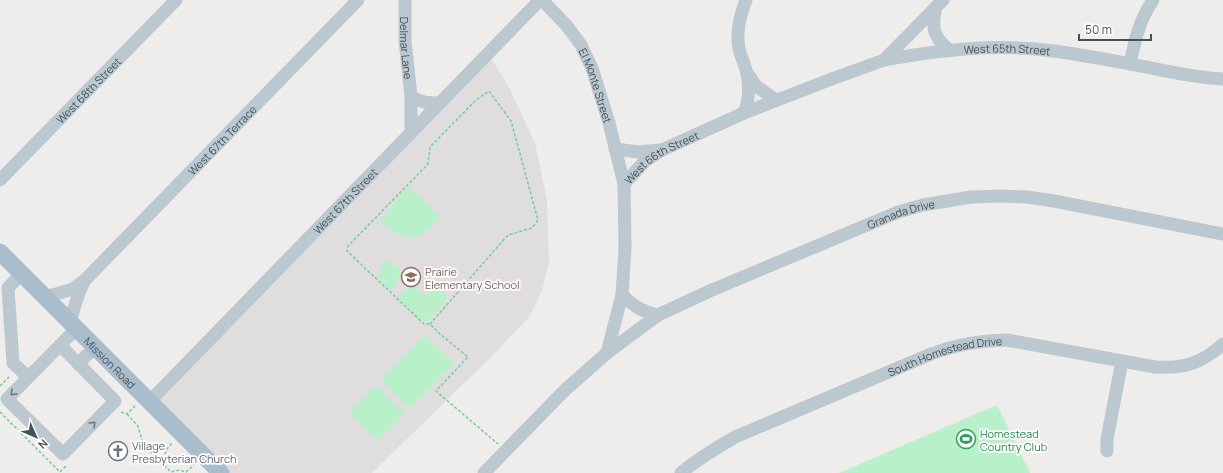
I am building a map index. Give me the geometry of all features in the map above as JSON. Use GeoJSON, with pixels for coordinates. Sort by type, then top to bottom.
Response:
{"type":"FeatureCollection","features":[{"type":"Feature","properties":{"kind":"main road","name":"Mission Road"},"geometry":{"type":"LineString","coordinates":[[0,252],[220,473]]}},
{"type":"Feature","properties":{"kind":"street","name":"West 68th Street"},"geometry":{"type":"LineString","coordinates":[[0,180],[176,0]]}},
{"type":"Feature","properties":{"kind":"street","name":"West 67th Terrace"},"geometry":{"type":"LineString","coordinates":[[45,297],[73,289],[85,280],[358,0]]}},
{"type":"Feature","properties":{"kind":"street","name":"Delmar Lane"},"geometry":{"type":"LineString","coordinates":[[405,0],[405,41],[411,96],[411,132]]}},
{"type":"Feature","properties":{"kind":"street","name":"West 67th Street"},"geometry":{"type":"LineString","coordinates":[[149,402],[541,0]]}},
{"type":"Feature","properties":{"kind":"street","name":"El Monte Street"},"geometry":{"type":"LineString","coordinates":[[541,0],[567,26],[581,45],[592,68],[609,123],[624,184]]}},
{"type":"Feature","properties":{"kind":"street"},"geometry":{"type":"LineString","coordinates":[[744,113],[747,104],[748,87],[746,70],[739,48],[738,31],[740,16],[746,0]]}},
{"type":"Feature","properties":{"kind":"street"},"geometry":{"type":"LineString","coordinates":[[1130,64],[1140,21],[1152,0]]}},
{"type":"Feature","properties":{"kind":"street","name":"West 66th Street"},"geometry":{"type":"LineString","coordinates":[[940,4],[933,19],[934,33],[940,42],[949,50]]}},
{"type":"Feature","properties":{"kind":"street","name":"West 66th Street"},"geometry":{"type":"LineString","coordinates":[[606,353],[622,295],[625,254],[624,184],[645,161],[662,150],[744,113],[884,60],[940,4]]}},
{"type":"Feature","properties":{"kind":"street","name":"West 65th Street"},"geometry":{"type":"LineString","coordinates":[[884,60],[949,50],[1005,47],[1036,49],[1085,56],[1198,77],[1223,79]]}},
{"type":"Feature","properties":{"kind":"street"},"geometry":{"type":"LineString","coordinates":[[746,70],[756,86],[776,100]]}},
{"type":"Feature","properties":{"kind":"street"},"geometry":{"type":"LineString","coordinates":[[411,96],[419,101],[427,103],[440,103]]}},
{"type":"Feature","properties":{"kind":"street"},"geometry":{"type":"LineString","coordinates":[[615,149],[638,152],[662,150]]}},
{"type":"Feature","properties":{"kind":"street","name":"Granada Drive"},"geometry":{"type":"LineString","coordinates":[[606,353],[658,316],[712,290],[898,212],[936,202],[971,197],[1001,196],[1047,200],[1223,234]]}},
{"type":"Feature","properties":{"kind":"street"},"geometry":{"type":"LineString","coordinates":[[22,273],[8,288],[13,363],[28,377]]}},
{"type":"Feature","properties":{"kind":"street","name":"West 67th Terrace"},"geometry":{"type":"LineString","coordinates":[[73,326],[73,309],[85,280]]}},
{"type":"Feature","properties":{"kind":"street"},"geometry":{"type":"LineString","coordinates":[[622,295],[636,308],[658,316]]}},
{"type":"Feature","properties":{"kind":"street"},"geometry":{"type":"LineString","coordinates":[[60,345],[116,401],[63,454],[7,399],[60,345],[73,326]]}},
{"type":"Feature","properties":{"kind":"street","name":"South Homestead Drive"},"geometry":{"type":"LineString","coordinates":[[681,473],[713,450],[735,437],[931,354],[955,346],[984,341],[1007,340],[1155,367],[1171,368],[1181,367],[1203,359],[1212,354],[1223,344]]}},
{"type":"Feature","properties":{"kind":"street"},"geometry":{"type":"LineString","coordinates":[[78,364],[95,347]]}},
{"type":"Feature","properties":{"kind":"street"},"geometry":{"type":"LineString","coordinates":[[484,473],[565,390],[606,353]]}},
{"type":"Feature","properties":{"kind":"street"},"geometry":{"type":"LineString","coordinates":[[1107,451],[1107,439],[1122,361]]}},
{"type":"Feature","properties":{"kind":"path"},"geometry":{"type":"LineString","coordinates":[[430,324],[508,235],[532,228],[538,220],[511,121],[489,91],[475,101],[430,147],[428,164],[348,246],[348,251],[424,324],[430,324],[468,357],[436,391],[501,446]]}},
{"type":"Feature","properties":{"kind":"path"},"geometry":{"type":"LineString","coordinates":[[0,386],[18,368]]}},
{"type":"Feature","properties":{"kind":"path"},"geometry":{"type":"LineString","coordinates":[[127,414],[138,426],[143,444],[171,472],[179,470],[186,472],[194,465]]}},
{"type":"Feature","properties":{"kind":"path"},"geometry":{"type":"LineString","coordinates":[[163,464],[166,450],[172,443]]}},
{"type":"Feature","properties":{"kind":"shaded area","name":"Prairie Elementary School"},"geometry":{"type":"Polygon","coordinates":[[[490,57],[508,85],[535,143],[547,200],[549,262],[542,291],[530,316],[490,358],[372,473],[227,473],[156,401],[490,57]]]}},
{"type":"Feature","properties":{"kind":"green space"},"geometry":{"type":"Polygon","coordinates":[[[411,188],[440,217],[433,226],[425,232],[418,236],[411,237],[396,233],[380,220],[406,189],[411,188]]]}},
{"type":"Feature","properties":{"kind":"green space"},"geometry":{"type":"Polygon","coordinates":[[[390,261],[395,267],[400,268],[401,276],[395,282],[396,286],[391,291],[377,276],[384,262],[390,261]]]}},
{"type":"Feature","properties":{"kind":"green space"},"geometry":{"type":"Polygon","coordinates":[[[415,286],[424,295],[427,295],[434,288],[440,288],[446,294],[447,299],[427,321],[422,320],[398,297],[407,288],[415,286]]]}},
{"type":"Feature","properties":{"kind":"green space"},"geometry":{"type":"Polygon","coordinates":[[[425,335],[454,363],[410,408],[381,380],[425,335]]]}},
{"type":"Feature","properties":{"kind":"green space"},"geometry":{"type":"Polygon","coordinates":[[[376,385],[405,413],[378,441],[349,413],[376,385]]]}},
{"type":"Feature","properties":{"kind":"green space","name":"Homestead Country Club"},"geometry":{"type":"Polygon","coordinates":[[[997,405],[1030,473],[839,473],[997,405]]]}},
{"type":"Feature","properties":{"kind":"place","name":"Prairie Elementary School"},"geometry":{"type":"Point","coordinates":[411,277]}},
{"type":"Feature","properties":{"kind":"place","name":"Homestead Country Club"},"geometry":{"type":"Point","coordinates":[966,439]}},
{"type":"Feature","properties":{"kind":"place","name":"Village Presbyterian Church"},"geometry":{"type":"Point","coordinates":[118,451]}}]}
